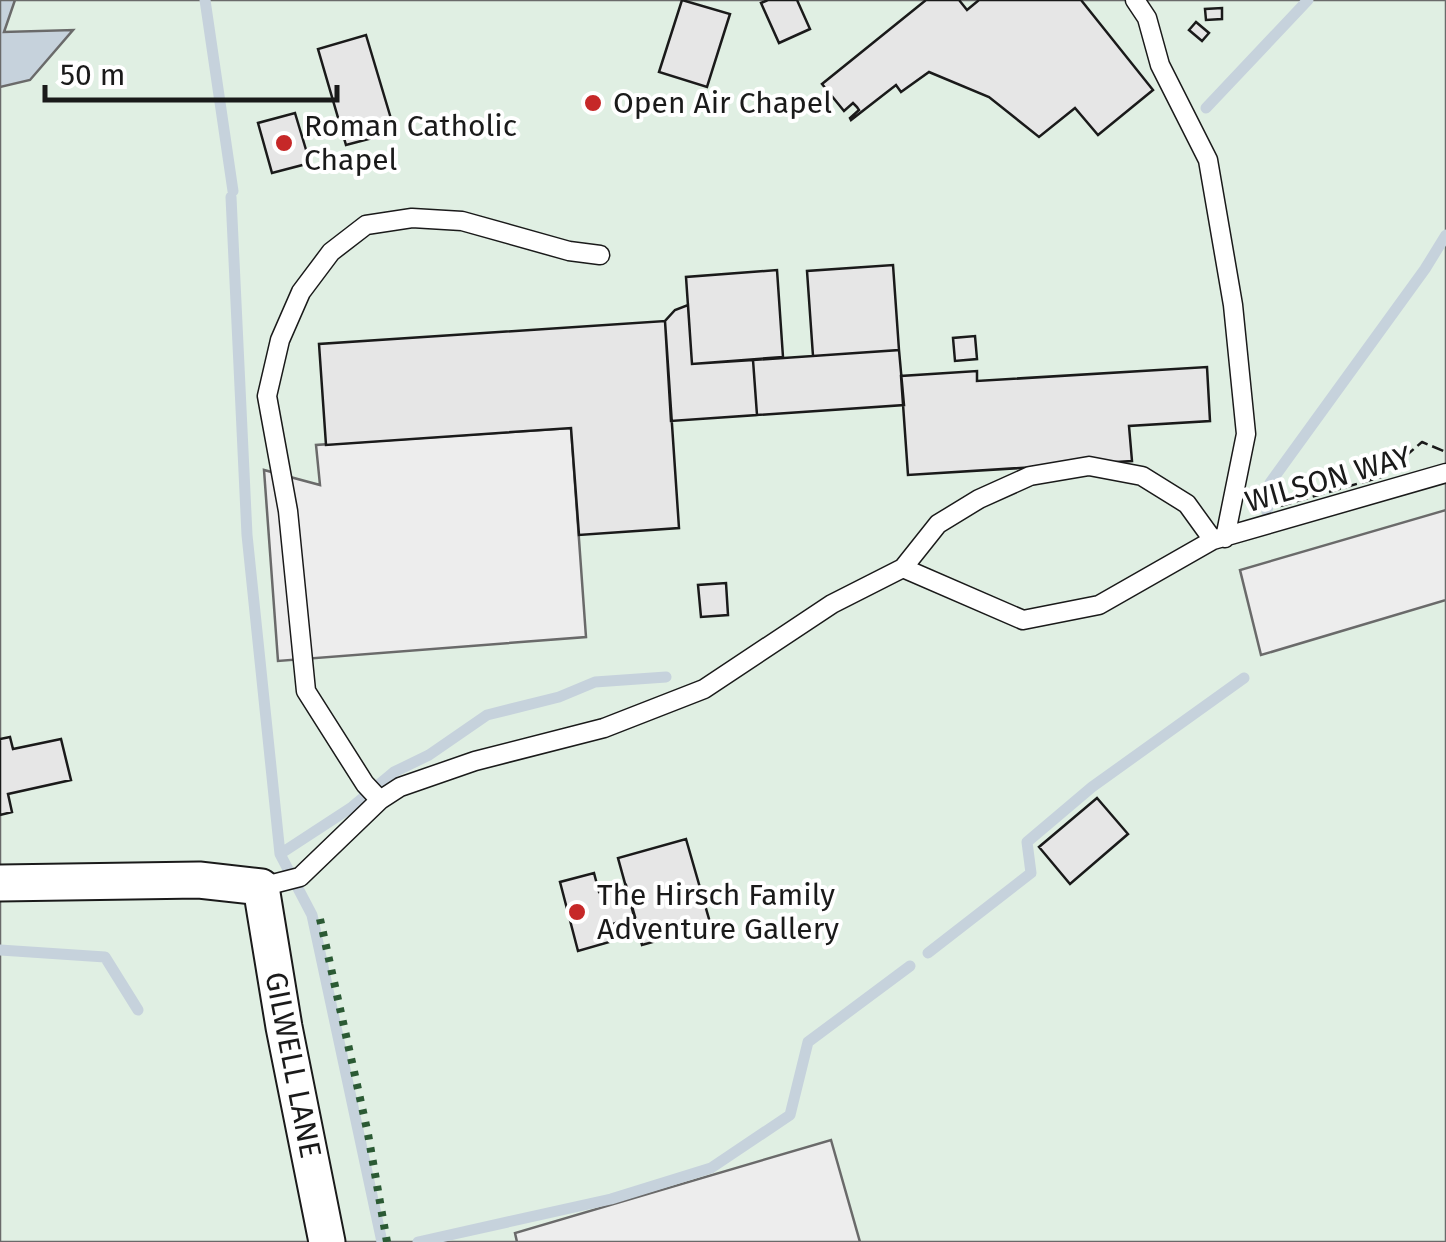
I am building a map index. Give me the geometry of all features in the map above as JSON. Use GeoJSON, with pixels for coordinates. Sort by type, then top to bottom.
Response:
{"type":"FeatureCollection","features":[{"type":"Feature","properties":{"kind":"street"},"geometry":{"type":"LineString","coordinates":[[0,883],[199,880],[261,887]]}},
{"type":"Feature","properties":{"kind":"street","name":"GILWELL LANE"},"geometry":{"type":"LineString","coordinates":[[261,887],[327,1242]]}},
{"type":"Feature","properties":{"kind":"lane"},"geometry":{"type":"LineString","coordinates":[[1135,0],[1147,18],[1160,65],[1208,160],[1224,250],[1246,434],[1219,539]]}},
{"type":"Feature","properties":{"kind":"lane"},"geometry":{"type":"LineString","coordinates":[[380,800],[365,784],[306,690],[288,510],[267,396],[280,340],[301,292],[331,252],[366,225],[412,218],[462,222],[568,251],[600,255]]}},
{"type":"Feature","properties":{"kind":"lane"},"geometry":{"type":"LineString","coordinates":[[261,887],[300,877],[380,800],[400,786],[475,760],[604,728],[704,688],[832,604],[903,568],[938,524],[1030,476],[1088,466],[1142,476],[1187,504],[1219,539]]}},
{"type":"Feature","properties":{"kind":"lane","name":"WILSON WAY"},"geometry":{"type":"LineString","coordinates":[[903,568],[1023,620],[1098,605],[1219,539],[1446,473]]}},
{"type":"Feature","properties":{"kind":"green space"},"geometry":{"type":"Polygon","coordinates":[[[0,0],[1446,0],[1446,1242],[0,1242],[0,0]]]}},
{"type":"Feature","properties":{"kind":"shaded area"},"geometry":{"type":"Polygon","coordinates":[[[0,0],[15,0],[4,32],[73,30],[30,80],[0,87],[0,0]]]}},
{"type":"Feature","properties":{"kind":"shaded area"},"geometry":{"type":"Polygon","coordinates":[[[571,428],[586,637],[278,661],[264,470],[320,485],[316,445],[571,428]]]}},
{"type":"Feature","properties":{"kind":"shaded area"},"geometry":{"type":"Polygon","coordinates":[[[1446,510],[1446,600],[1261,655],[1240,570],[1446,510]]]}},
{"type":"Feature","properties":{"kind":"shaded area"},"geometry":{"type":"Polygon","coordinates":[[[831,1140],[860,1242],[517,1242],[515,1233],[831,1140]]]}},
{"type":"Feature","properties":{"kind":"building"},"geometry":{"type":"Polygon","coordinates":[[[682,0],[730,14],[707,87],[659,72],[682,0]]]}},
{"type":"Feature","properties":{"kind":"building"},"geometry":{"type":"Polygon","coordinates":[[[797,0],[810,29],[779,43],[761,3],[797,0]]]}},
{"type":"Feature","properties":{"kind":"building"},"geometry":{"type":"Polygon","coordinates":[[[926,0],[959,0],[967,10],[979,0],[1081,0],[1153,90],[1098,135],[1075,108],[1039,137],[989,97],[929,72],[901,92],[896,85],[851,120],[859,110],[857,107],[853,103],[844,111],[822,84],[926,0]]]}},
{"type":"Feature","properties":{"kind":"building"},"geometry":{"type":"Polygon","coordinates":[[[1222,8],[1222,19],[1206,20],[1205,9],[1222,8]]]}},
{"type":"Feature","properties":{"kind":"building"},"geometry":{"type":"Polygon","coordinates":[[[1196,22],[1209,33],[1202,41],[1189,30],[1196,22]]]}},
{"type":"Feature","properties":{"kind":"building"},"geometry":{"type":"Polygon","coordinates":[[[366,35],[395,132],[346,145],[318,49],[366,35]]]}},
{"type":"Feature","properties":{"kind":"building","name":"Roman Catholic Chapel"},"geometry":{"type":"Polygon","coordinates":[[[295,113],[310,163],[272,173],[258,123],[295,113]]]}},
{"type":"Feature","properties":{"kind":"building"},"geometry":{"type":"Polygon","coordinates":[[[893,265],[899,350],[813,356],[807,271],[893,265]]]}},
{"type":"Feature","properties":{"kind":"building"},"geometry":{"type":"Polygon","coordinates":[[[777,270],[783,357],[692,364],[686,277],[777,270]]]}},
{"type":"Feature","properties":{"kind":"building"},"geometry":{"type":"Polygon","coordinates":[[[688,305],[692,364],[753,360],[757,415],[671,421],[665,321],[675,310],[688,305]]]}},
{"type":"Feature","properties":{"kind":"building"},"geometry":{"type":"Polygon","coordinates":[[[665,321],[679,528],[579,535],[571,428],[326,445],[319,344],[665,321]]]}},
{"type":"Feature","properties":{"kind":"building"},"geometry":{"type":"Polygon","coordinates":[[[975,336],[977,359],[955,361],[953,338],[975,336]]]}},
{"type":"Feature","properties":{"kind":"building"},"geometry":{"type":"Polygon","coordinates":[[[899,350],[904,405],[757,415],[753,360],[899,350]]]}},
{"type":"Feature","properties":{"kind":"building"},"geometry":{"type":"Polygon","coordinates":[[[1207,367],[1210,421],[1129,426],[1132,461],[908,475],[901,376],[977,371],[977,381],[1207,367]]]}},
{"type":"Feature","properties":{"kind":"building"},"geometry":{"type":"Polygon","coordinates":[[[726,583],[728,615],[701,617],[698,585],[726,583]]]}},
{"type":"Feature","properties":{"kind":"building"},"geometry":{"type":"Polygon","coordinates":[[[10,737],[13,749],[61,739],[71,780],[8,794],[12,812],[0,815],[0,739],[10,737]]]}},
{"type":"Feature","properties":{"kind":"building"},"geometry":{"type":"Polygon","coordinates":[[[1097,798],[1128,834],[1070,884],[1039,847],[1097,798]]]}},
{"type":"Feature","properties":{"kind":"building"},"geometry":{"type":"Polygon","coordinates":[[[686,839],[711,926],[642,945],[618,858],[686,839]]]}},
{"type":"Feature","properties":{"kind":"building"},"geometry":{"type":"Polygon","coordinates":[[[594,873],[599,892],[626,885],[635,917],[609,925],[613,941],[578,951],[560,882],[594,873]]]}},
{"type":"Feature","properties":{"kind":"waterway"},"geometry":{"type":"LineString","coordinates":[[205,0],[233,191]]}},
{"type":"Feature","properties":{"kind":"waterway"},"geometry":{"type":"LineString","coordinates":[[1206,108],[1308,0]]}},
{"type":"Feature","properties":{"kind":"waterway"},"geometry":{"type":"LineString","coordinates":[[231,197],[247,535],[280,854],[312,915],[382,1242]]}},
{"type":"Feature","properties":{"kind":"waterway"},"geometry":{"type":"LineString","coordinates":[[1267,513],[1270,483],[1446,235]]}},
{"type":"Feature","properties":{"kind":"waterway"},"geometry":{"type":"LineString","coordinates":[[280,854],[352,807],[394,772],[429,755],[487,715],[559,697],[595,682],[666,677]]}},
{"type":"Feature","properties":{"kind":"waterway"},"geometry":{"type":"LineString","coordinates":[[928,953],[1031,873],[1027,842],[1092,787],[1244,678]]}},
{"type":"Feature","properties":{"kind":"waterway"},"geometry":{"type":"LineString","coordinates":[[0,950],[105,957],[138,1010]]}},
{"type":"Feature","properties":{"kind":"waterway"},"geometry":{"type":"LineString","coordinates":[[418,1242],[611,1199],[711,1168],[790,1115],[808,1042],[910,966]]}},
{"type":"Feature","properties":{"kind":"hedge"},"geometry":{"type":"LineString","coordinates":[[320,919],[368,1134],[387,1242]]}},
{"type":"Feature","properties":{"kind":"fence"},"geometry":{"type":"LineString","coordinates":[[1280,506],[1381,477],[1422,442],[1446,452]]}},
{"type":"Feature","properties":{"kind":"place","name":"Open Air Chapel"},"geometry":{"type":"Point","coordinates":[593,103]}},
{"type":"Feature","properties":{"kind":"place","name":"Roman Catholic Chapel"},"geometry":{"type":"Point","coordinates":[284,143]}},
{"type":"Feature","properties":{"kind":"place","name":"The Hirsch Family Adventure Gallery"},"geometry":{"type":"Point","coordinates":[577,912]}}]}
